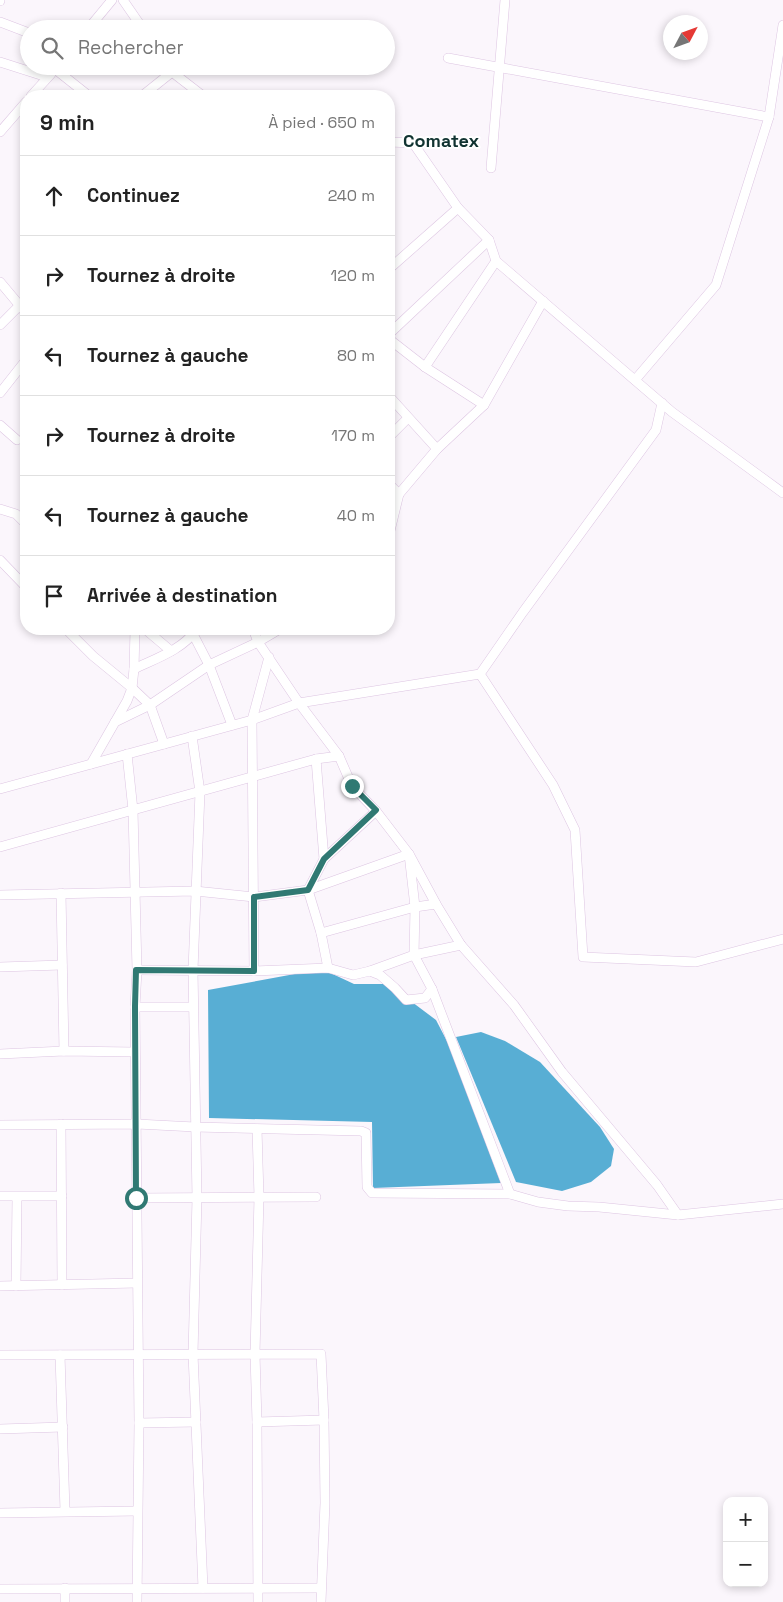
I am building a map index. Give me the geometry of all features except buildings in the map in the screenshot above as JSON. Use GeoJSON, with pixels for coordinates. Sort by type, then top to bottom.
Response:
{"type":"FeatureCollection","features":[{"type":"Feature","properties":{"kind":"street"},"geometry":{"type":"LineString","coordinates":[[95,20],[112,0]]}},
{"type":"Feature","properties":{"kind":"street"},"geometry":{"type":"LineString","coordinates":[[123,0],[137,20]]}},
{"type":"Feature","properties":{"kind":"street"},"geometry":{"type":"LineString","coordinates":[[491,168],[504,0]]}},
{"type":"Feature","properties":{"kind":"street"},"geometry":{"type":"LineString","coordinates":[[0,22],[20,30]]}},
{"type":"Feature","properties":{"kind":"street"},"geometry":{"type":"LineString","coordinates":[[635,380],[716,285],[769,117],[783,25]]}},
{"type":"Feature","properties":{"kind":"street"},"geometry":{"type":"LineString","coordinates":[[448,58],[769,117]]}},
{"type":"Feature","properties":{"kind":"street"},"geometry":{"type":"LineString","coordinates":[[0,62],[20,68]]}},
{"type":"Feature","properties":{"kind":"street"},"geometry":{"type":"LineString","coordinates":[[36,90],[47,77],[41,75]]}},
{"type":"Feature","properties":{"kind":"street"},"geometry":{"type":"LineString","coordinates":[[64,75],[82,90]]}},
{"type":"Feature","properties":{"kind":"street"},"geometry":{"type":"LineString","coordinates":[[148,90],[164,75]]}},
{"type":"Feature","properties":{"kind":"street"},"geometry":{"type":"LineString","coordinates":[[177,75],[196,90]]}},
{"type":"Feature","properties":{"kind":"street"},"geometry":{"type":"LineString","coordinates":[[0,132],[20,109]]}},
{"type":"Feature","properties":{"kind":"street"},"geometry":{"type":"LineString","coordinates":[[395,142],[414,143],[458,208],[489,240],[496,261],[662,403],[783,493]]}},
{"type":"Feature","properties":{"kind":"street"},"geometry":{"type":"LineString","coordinates":[[395,264],[458,208]]}},
{"type":"Feature","properties":{"kind":"street"},"geometry":{"type":"LineString","coordinates":[[395,328],[489,240]]}},
{"type":"Feature","properties":{"kind":"street"},"geometry":{"type":"LineString","coordinates":[[425,367],[496,261]]}},
{"type":"Feature","properties":{"kind":"street"},"geometry":{"type":"LineString","coordinates":[[0,282],[20,305],[0,325]]}},
{"type":"Feature","properties":{"kind":"street"},"geometry":{"type":"LineString","coordinates":[[395,510],[399,494],[437,449],[484,405],[543,300]]}},
{"type":"Feature","properties":{"kind":"street"},"geometry":{"type":"LineString","coordinates":[[395,344],[425,367],[484,405]]}},
{"type":"Feature","properties":{"kind":"street"},"geometry":{"type":"LineString","coordinates":[[0,393],[20,368]]}},
{"type":"Feature","properties":{"kind":"street"},"geometry":{"type":"LineString","coordinates":[[395,403],[437,449]]}},
{"type":"Feature","properties":{"kind":"street"},"geometry":{"type":"LineString","coordinates":[[0,789],[252,720],[299,703],[480,674],[528,604],[656,430],[662,403]]}},
{"type":"Feature","properties":{"kind":"street"},"geometry":{"type":"LineString","coordinates":[[395,431],[408,418]]}},
{"type":"Feature","properties":{"kind":"street"},"geometry":{"type":"LineString","coordinates":[[0,425],[17,440]]}},
{"type":"Feature","properties":{"kind":"street"},"geometry":{"type":"LineString","coordinates":[[395,490],[399,494]]}},
{"type":"Feature","properties":{"kind":"street"},"geometry":{"type":"LineString","coordinates":[[0,509],[16,514],[20,518]]}},
{"type":"Feature","properties":{"kind":"street"},"geometry":{"type":"LineString","coordinates":[[0,560],[20,581]]}},
{"type":"Feature","properties":{"kind":"street"},"geometry":{"type":"LineString","coordinates":[[72,635],[93,656],[150,705],[164,744]]}},
{"type":"Feature","properties":{"kind":"street"},"geometry":{"type":"LineString","coordinates":[[91,764],[116,722],[132,688],[136,635]]}},
{"type":"Feature","properties":{"kind":"street"},"geometry":{"type":"LineString","coordinates":[[152,635],[171,651]]}},
{"type":"Feature","properties":{"kind":"street"},"geometry":{"type":"LineString","coordinates":[[134,668],[171,651],[188,640],[192,635]]}},
{"type":"Feature","properties":{"kind":"street"},"geometry":{"type":"LineString","coordinates":[[197,635],[232,725]]}},
{"type":"Feature","properties":{"kind":"street"},"geometry":{"type":"LineString","coordinates":[[255,635],[258,642],[299,703],[339,756],[352,786],[376,810],[409,854],[461,945],[514,1005],[562,1072],[657,1186],[678,1215]]}},
{"type":"Feature","properties":{"kind":"street"},"geometry":{"type":"LineString","coordinates":[[116,722],[150,705],[208,665],[270,635]]}},
{"type":"Feature","properties":{"kind":"street"},"geometry":{"type":"LineString","coordinates":[[254,971],[252,720],[269,657]]}},
{"type":"Feature","properties":{"kind":"street"},"geometry":{"type":"LineString","coordinates":[[480,674],[553,785],[575,830],[584,957],[696,962],[783,939]]}},
{"type":"Feature","properties":{"kind":"street"},"geometry":{"type":"LineString","coordinates":[[192,736],[200,792],[193,970],[197,1198],[193,1354],[202,1588]]}},
{"type":"Feature","properties":{"kind":"street"},"geometry":{"type":"LineString","coordinates":[[127,754],[133,810],[136,970],[135,1052],[139,1423],[137,1602]]}},
{"type":"Feature","properties":{"kind":"street"},"geometry":{"type":"LineString","coordinates":[[0,847],[316,758],[339,756]]}},
{"type":"Feature","properties":{"kind":"street"},"geometry":{"type":"LineString","coordinates":[[316,758],[324,859]]}},
{"type":"Feature","properties":{"kind":"street"},"geometry":{"type":"LineString","coordinates":[[328,968],[321,933],[308,890],[324,859],[376,810]]}},
{"type":"Feature","properties":{"kind":"street"},"geometry":{"type":"LineString","coordinates":[[0,895],[61,892],[195,891],[254,897],[308,890],[409,854]]}},
{"type":"Feature","properties":{"kind":"street"},"geometry":{"type":"LineString","coordinates":[[409,854],[415,907],[414,955],[432,989],[510,1194]]}},
{"type":"Feature","properties":{"kind":"street"},"geometry":{"type":"LineString","coordinates":[[61,892],[64,1051]]}},
{"type":"Feature","properties":{"kind":"street"},"geometry":{"type":"LineString","coordinates":[[321,933],[415,907],[436,904]]}},
{"type":"Feature","properties":{"kind":"street"},"geometry":{"type":"LineString","coordinates":[[136,970],[254,971],[328,968],[353,975],[414,955],[461,945]]}},
{"type":"Feature","properties":{"kind":"street"},"geometry":{"type":"LineString","coordinates":[[0,968],[62,965]]}},
{"type":"Feature","properties":{"kind":"street"},"geometry":{"type":"LineString","coordinates":[[370,971],[380,975],[406,1000],[425,998],[432,989]]}},
{"type":"Feature","properties":{"kind":"street"},"geometry":{"type":"LineString","coordinates":[[135,1006],[193,1007]]}},
{"type":"Feature","properties":{"kind":"street"},"geometry":{"type":"LineString","coordinates":[[0,1054],[64,1051],[135,1052]]}},
{"type":"Feature","properties":{"kind":"street"},"geometry":{"type":"LineString","coordinates":[[61,1124],[62,1284]]}},
{"type":"Feature","properties":{"kind":"street"},"geometry":{"type":"LineString","coordinates":[[0,1125],[136,1124],[257,1129],[361,1130],[366,1133],[367,1188],[372,1193],[510,1194],[538,1202],[568,1206],[599,1207],[678,1215],[783,1204]]}},
{"type":"Feature","properties":{"kind":"street"},"geometry":{"type":"LineString","coordinates":[[257,1129],[259,1197],[255,1354],[258,1422],[258,1602]]}},
{"type":"Feature","properties":{"kind":"street"},"geometry":{"type":"LineString","coordinates":[[0,1196],[62,1196]]}},
{"type":"Feature","properties":{"kind":"street"},"geometry":{"type":"LineString","coordinates":[[16,1286],[17,1197]]}},
{"type":"Feature","properties":{"kind":"street"},"geometry":{"type":"LineString","coordinates":[[136,1198],[316,1197]]}},
{"type":"Feature","properties":{"kind":"street"},"geometry":{"type":"LineString","coordinates":[[0,1286],[137,1284]]}},
{"type":"Feature","properties":{"kind":"street"},"geometry":{"type":"LineString","coordinates":[[0,1355],[321,1354],[325,1503],[321,1602]]}},
{"type":"Feature","properties":{"kind":"street"},"geometry":{"type":"LineString","coordinates":[[60,1355],[65,1511]]}},
{"type":"Feature","properties":{"kind":"street"},"geometry":{"type":"LineString","coordinates":[[258,1422],[324,1420]]}},
{"type":"Feature","properties":{"kind":"street"},"geometry":{"type":"LineString","coordinates":[[139,1423],[196,1422]]}},
{"type":"Feature","properties":{"kind":"street"},"geometry":{"type":"LineString","coordinates":[[0,1430],[63,1428]]}},
{"type":"Feature","properties":{"kind":"street"},"geometry":{"type":"LineString","coordinates":[[0,1513],[137,1511]]}},
{"type":"Feature","properties":{"kind":"street"},"geometry":{"type":"LineString","coordinates":[[64,1588],[65,1602]]}},
{"type":"Feature","properties":{"kind":"street"},"geometry":{"type":"LineString","coordinates":[[0,1589],[321,1588]]}},
{"type":"Feature","properties":{"kind":"water"},"geometry":{"type":"Polygon","coordinates":[[[322,969],[354,984],[388,984],[436,1020],[449,1045],[501,1183],[373,1188],[372,1122],[209,1118],[208,990],[322,969]]]}},
{"type":"Feature","properties":{"kind":"water"},"geometry":{"type":"Polygon","coordinates":[[[481,1032],[505,1041],[540,1062],[600,1127],[614,1149],[611,1166],[591,1182],[562,1191],[516,1182],[456,1037],[481,1032]]]}},
{"type":"Feature","properties":{"kind":"district","name":"Comatex"},"geometry":{"type":"Point","coordinates":[441,140]}},
{"type":"Feature","properties":{"kind":"route"},"geometry":{"type":"LineString","coordinates":[[136,1198],[136,970],[254,971],[254,897],[308,890],[324,859],[376,810],[352,786]]}}]}
